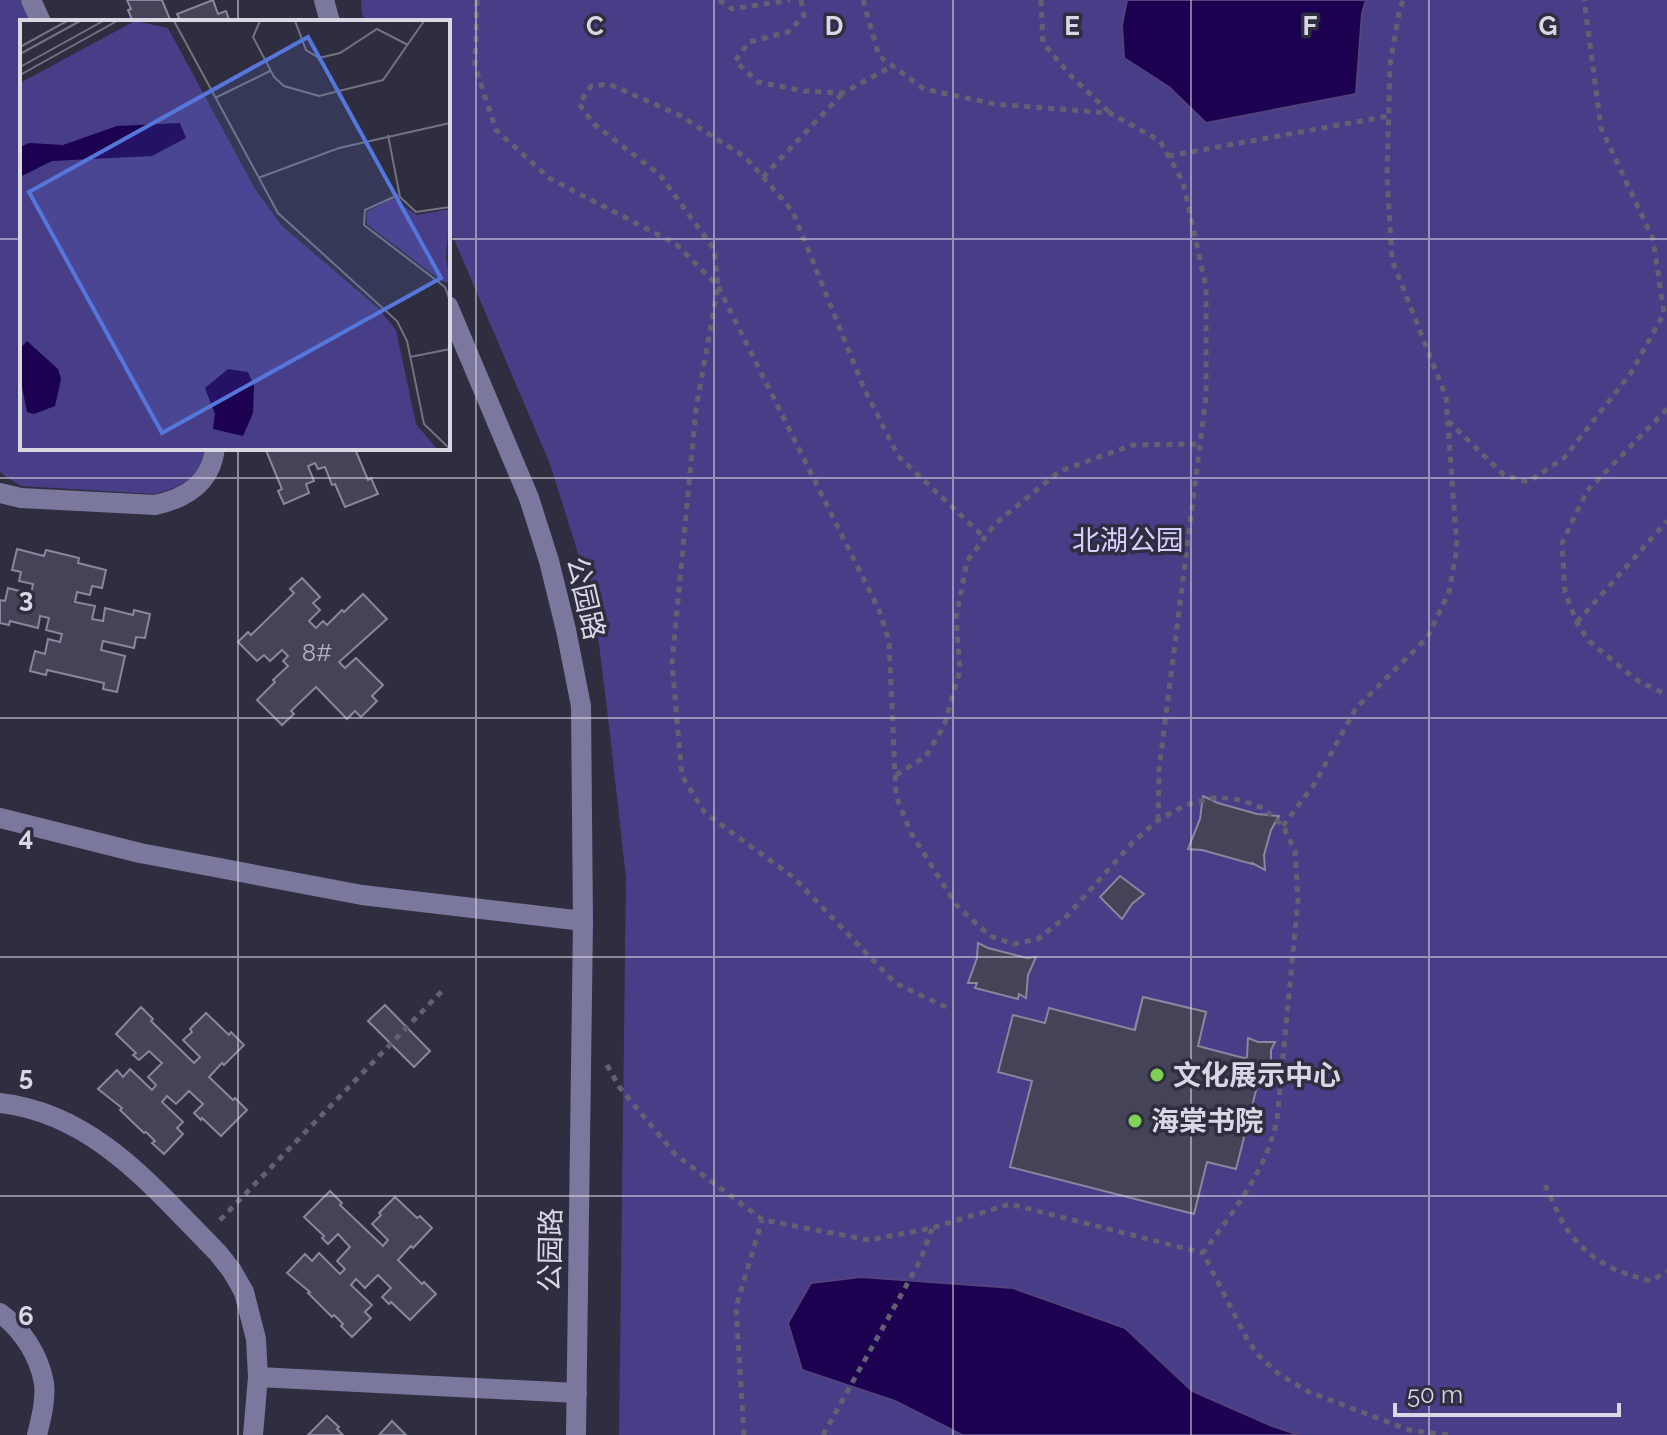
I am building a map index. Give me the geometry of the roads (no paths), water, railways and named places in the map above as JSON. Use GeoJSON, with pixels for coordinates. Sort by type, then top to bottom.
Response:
{"type":"FeatureCollection","features":[{"type":"Feature","properties":{"kind":"street"},"geometry":{"type":"LineString","coordinates":[[31,0],[40,20]]}},
{"type":"Feature","properties":{"kind":"street"},"geometry":{"type":"LineString","coordinates":[[324,0],[329,20]]}},
{"type":"Feature","properties":{"kind":"street","name":"公园路"},"geometry":{"type":"LineString","coordinates":[[450,311],[529,498],[549,561],[581,706],[583,921],[576,1435]]}},
{"type":"Feature","properties":{"kind":"street"},"geometry":{"type":"LineString","coordinates":[[0,493],[21,498],[155,505],[176,500],[195,489],[206,476],[215,450]]}},
{"type":"Feature","properties":{"kind":"street"},"geometry":{"type":"LineString","coordinates":[[0,818],[140,853],[347,892],[583,921]]}},
{"type":"Feature","properties":{"kind":"street"},"geometry":{"type":"LineString","coordinates":[[0,1103],[45,1113],[100,1140],[123,1158],[232,1271],[244,1292],[256,1339],[258,1377],[253,1435]]}},
{"type":"Feature","properties":{"kind":"street"},"geometry":{"type":"LineString","coordinates":[[0,1313],[25,1336],[44,1383],[37,1435]]}},
{"type":"Feature","properties":{"kind":"street"},"geometry":{"type":"LineString","coordinates":[[258,1377],[577,1393]]}},
{"type":"Feature","properties":{"kind":"place","name":"文化展示中心"},"geometry":{"type":"Point","coordinates":[1157,1075]}},
{"type":"Feature","properties":{"kind":"place","name":"海棠书院"},"geometry":{"type":"Point","coordinates":[1135,1121]}},
{"type":"Feature","properties":{"kind":"park label","name":"北湖公园"},"geometry":{"type":"Point","coordinates":[1128,540]}}]}
